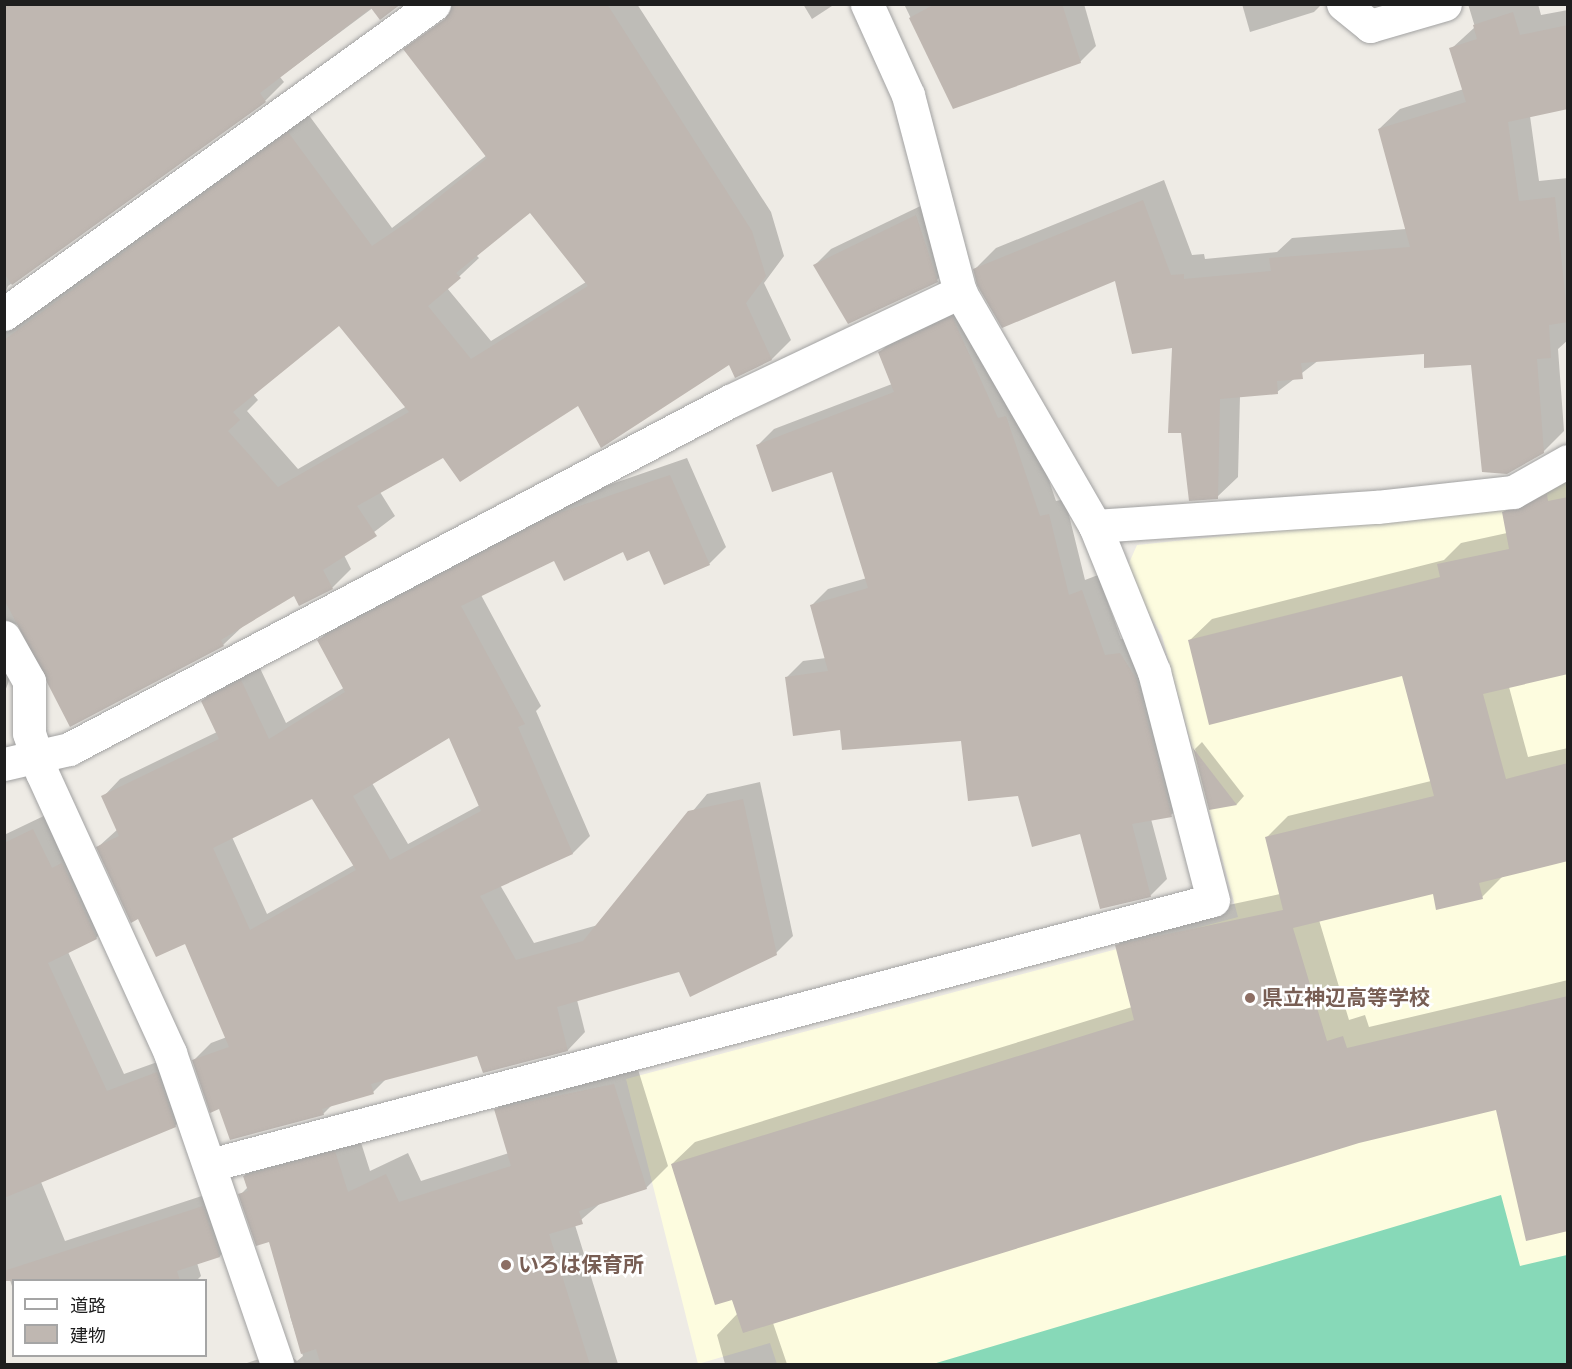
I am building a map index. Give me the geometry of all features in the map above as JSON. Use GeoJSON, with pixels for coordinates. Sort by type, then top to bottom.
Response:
{"type":"FeatureCollection","features":[{"type":"Feature","properties":{"kind":"street"},"geometry":{"type":"LineString","coordinates":[[4,314],[434,4]]}},
{"type":"Feature","properties":{"kind":"street"},"geometry":{"type":"LineString","coordinates":[[210,1166],[1213,900],[1154,672],[1095,526],[960,292],[908,95],[867,4]]}},
{"type":"Feature","properties":{"kind":"street"},"geometry":{"type":"LineString","coordinates":[[1343,4],[1370,26],[1445,4]]}},
{"type":"Feature","properties":{"kind":"street"},"geometry":{"type":"LineString","coordinates":[[4,764],[69,749],[730,401],[960,292]]}},
{"type":"Feature","properties":{"kind":"street"},"geometry":{"type":"LineString","coordinates":[[1095,526],[1377,507],[1513,492],[1568,461]]}},
{"type":"Feature","properties":{"kind":"street"},"geometry":{"type":"LineString","coordinates":[[4,637],[28,681],[29,733],[36,757],[170,1053],[277,1365]]}},
{"type":"Feature","properties":{"kind":"shaded area","name":"県立神辺高等学校"},"geometry":{"type":"Polygon","coordinates":[[[1567,477],[1567,1364],[777,1364],[770,1343],[698,1364],[626,1079],[1238,917],[1162,636],[1125,572],[1137,545],[1441,513],[1567,477]]]}},
{"type":"Feature","properties":{"kind":"green space"},"geometry":{"type":"Polygon","coordinates":[[[1501,1195],[1520,1266],[1567,1255],[1567,1364],[933,1364],[1501,1195]]]}},
{"type":"Feature","properties":{"kind":"building"},"geometry":{"type":"Polygon","coordinates":[[[4,4],[401,4],[380,20],[371,8],[260,93],[266,102],[12,285],[4,273],[4,4]]]}},
{"type":"Feature","properties":{"kind":"building"},"geometry":{"type":"Polygon","coordinates":[[[452,4],[607,4],[752,231],[766,276],[746,303],[772,360],[735,378],[729,365],[601,448],[578,406],[460,482],[443,458],[357,506],[377,536],[323,570],[333,589],[299,606],[294,596],[221,640],[224,646],[70,727],[4,599],[4,340],[288,132],[372,246],[412,219],[487,158],[403,49],[445,19],[452,4]],[[530,213],[456,273],[461,278],[428,306],[471,359],[588,286],[530,213]],[[339,326],[233,412],[240,420],[228,431],[278,487],[409,412],[339,326]]]}},
{"type":"Feature","properties":{"kind":"building"},"geometry":{"type":"Polygon","coordinates":[[[935,4],[1062,4],[1081,63],[953,109],[909,18],[935,4]]]}},
{"type":"Feature","properties":{"kind":"building"},"geometry":{"type":"Polygon","coordinates":[[[1513,12],[1520,35],[1568,25],[1568,109],[1508,122],[1519,201],[1555,197],[1568,322],[1549,325],[1551,358],[1537,359],[1544,453],[1507,474],[1482,472],[1471,365],[1424,368],[1424,354],[1301,363],[1303,379],[1277,381],[1278,394],[1220,399],[1218,499],[1189,501],[1181,433],[1168,433],[1172,348],[1132,354],[1115,281],[1002,328],[977,285],[973,269],[1143,200],[1171,275],[1184,274],[1184,279],[1271,271],[1269,258],[1410,247],[1378,129],[1466,102],[1449,48],[1477,39],[1473,25],[1513,12]]]}},
{"type":"Feature","properties":{"kind":"building"},"geometry":{"type":"Polygon","coordinates":[[[916,215],[938,282],[848,324],[813,265],[916,215]]]}},
{"type":"Feature","properties":{"kind":"building"},"geometry":{"type":"Polygon","coordinates":[[[952,316],[998,418],[1006,416],[1040,516],[1049,514],[1069,595],[1082,590],[1105,655],[1120,653],[1136,678],[1172,817],[1132,824],[1151,897],[1100,909],[1080,834],[1032,847],[1018,796],[968,801],[961,741],[842,750],[840,730],[793,736],[785,677],[828,671],[810,605],[868,588],[832,472],[772,492],[756,445],[894,392],[878,352],[952,316]]]}},
{"type":"Feature","properties":{"kind":"building"},"geometry":{"type":"Polygon","coordinates":[[[670,475],[710,565],[664,585],[649,551],[627,561],[623,552],[564,581],[554,561],[461,606],[525,724],[518,727],[573,854],[480,896],[516,960],[583,941],[688,811],[743,799],[777,955],[690,997],[679,972],[557,1007],[568,1051],[483,1073],[477,1056],[371,1084],[374,1094],[322,1109],[324,1115],[230,1140],[219,1109],[210,1113],[192,1060],[229,1047],[185,944],[156,957],[138,919],[131,923],[96,847],[119,836],[101,796],[219,739],[201,701],[241,680],[269,739],[345,692],[317,640],[556,514],[670,475]],[[449,738],[353,796],[390,860],[481,811],[449,738]],[[312,799],[213,848],[250,930],[356,870],[312,799]]]}},
{"type":"Feature","properties":{"kind":"building"},"geometry":{"type":"Polygon","coordinates":[[[1547,494],[1548,501],[1568,497],[1568,674],[1483,694],[1506,779],[1568,763],[1568,861],[1479,883],[1483,899],[1436,910],[1433,894],[1293,928],[1327,1041],[1343,1036],[1347,1048],[1568,996],[1568,1231],[1526,1241],[1496,1110],[1359,1143],[743,1333],[732,1300],[715,1305],[671,1164],[1134,1020],[1115,945],[1283,910],[1265,837],[1434,796],[1402,676],[1209,725],[1188,640],[1440,577],[1437,564],[1509,549],[1502,512],[1547,494]]]}},
{"type":"Feature","properties":{"kind":"building"},"geometry":{"type":"Polygon","coordinates":[[[1193,748],[1237,805],[1209,810],[1193,748]]]}},
{"type":"Feature","properties":{"kind":"building"},"geometry":{"type":"Polygon","coordinates":[[[33,829],[52,868],[62,863],[97,939],[48,963],[107,1091],[157,1072],[176,1127],[4,1198],[4,843],[33,829]]]}},
{"type":"Feature","properties":{"kind":"building"},"geometry":{"type":"Polygon","coordinates":[[[614,1084],[647,1189],[579,1211],[583,1224],[549,1234],[590,1365],[321,1365],[316,1349],[301,1354],[269,1242],[256,1246],[238,1194],[248,1191],[243,1176],[335,1151],[348,1192],[386,1174],[399,1202],[511,1166],[494,1109],[614,1084]]]}},
{"type":"Feature","properties":{"kind":"building"},"geometry":{"type":"Polygon","coordinates":[[[203,1206],[220,1257],[177,1271],[179,1279],[12,1279],[12,1281],[4,1281],[4,1271],[203,1206]]]}},
{"type":"Feature","properties":{"kind":"place","name":"県立神辺高等学校"},"geometry":{"type":"Point","coordinates":[1250,998]}},
{"type":"Feature","properties":{"kind":"place","name":"いろは保育所"},"geometry":{"type":"Point","coordinates":[506,1265]}}]}
